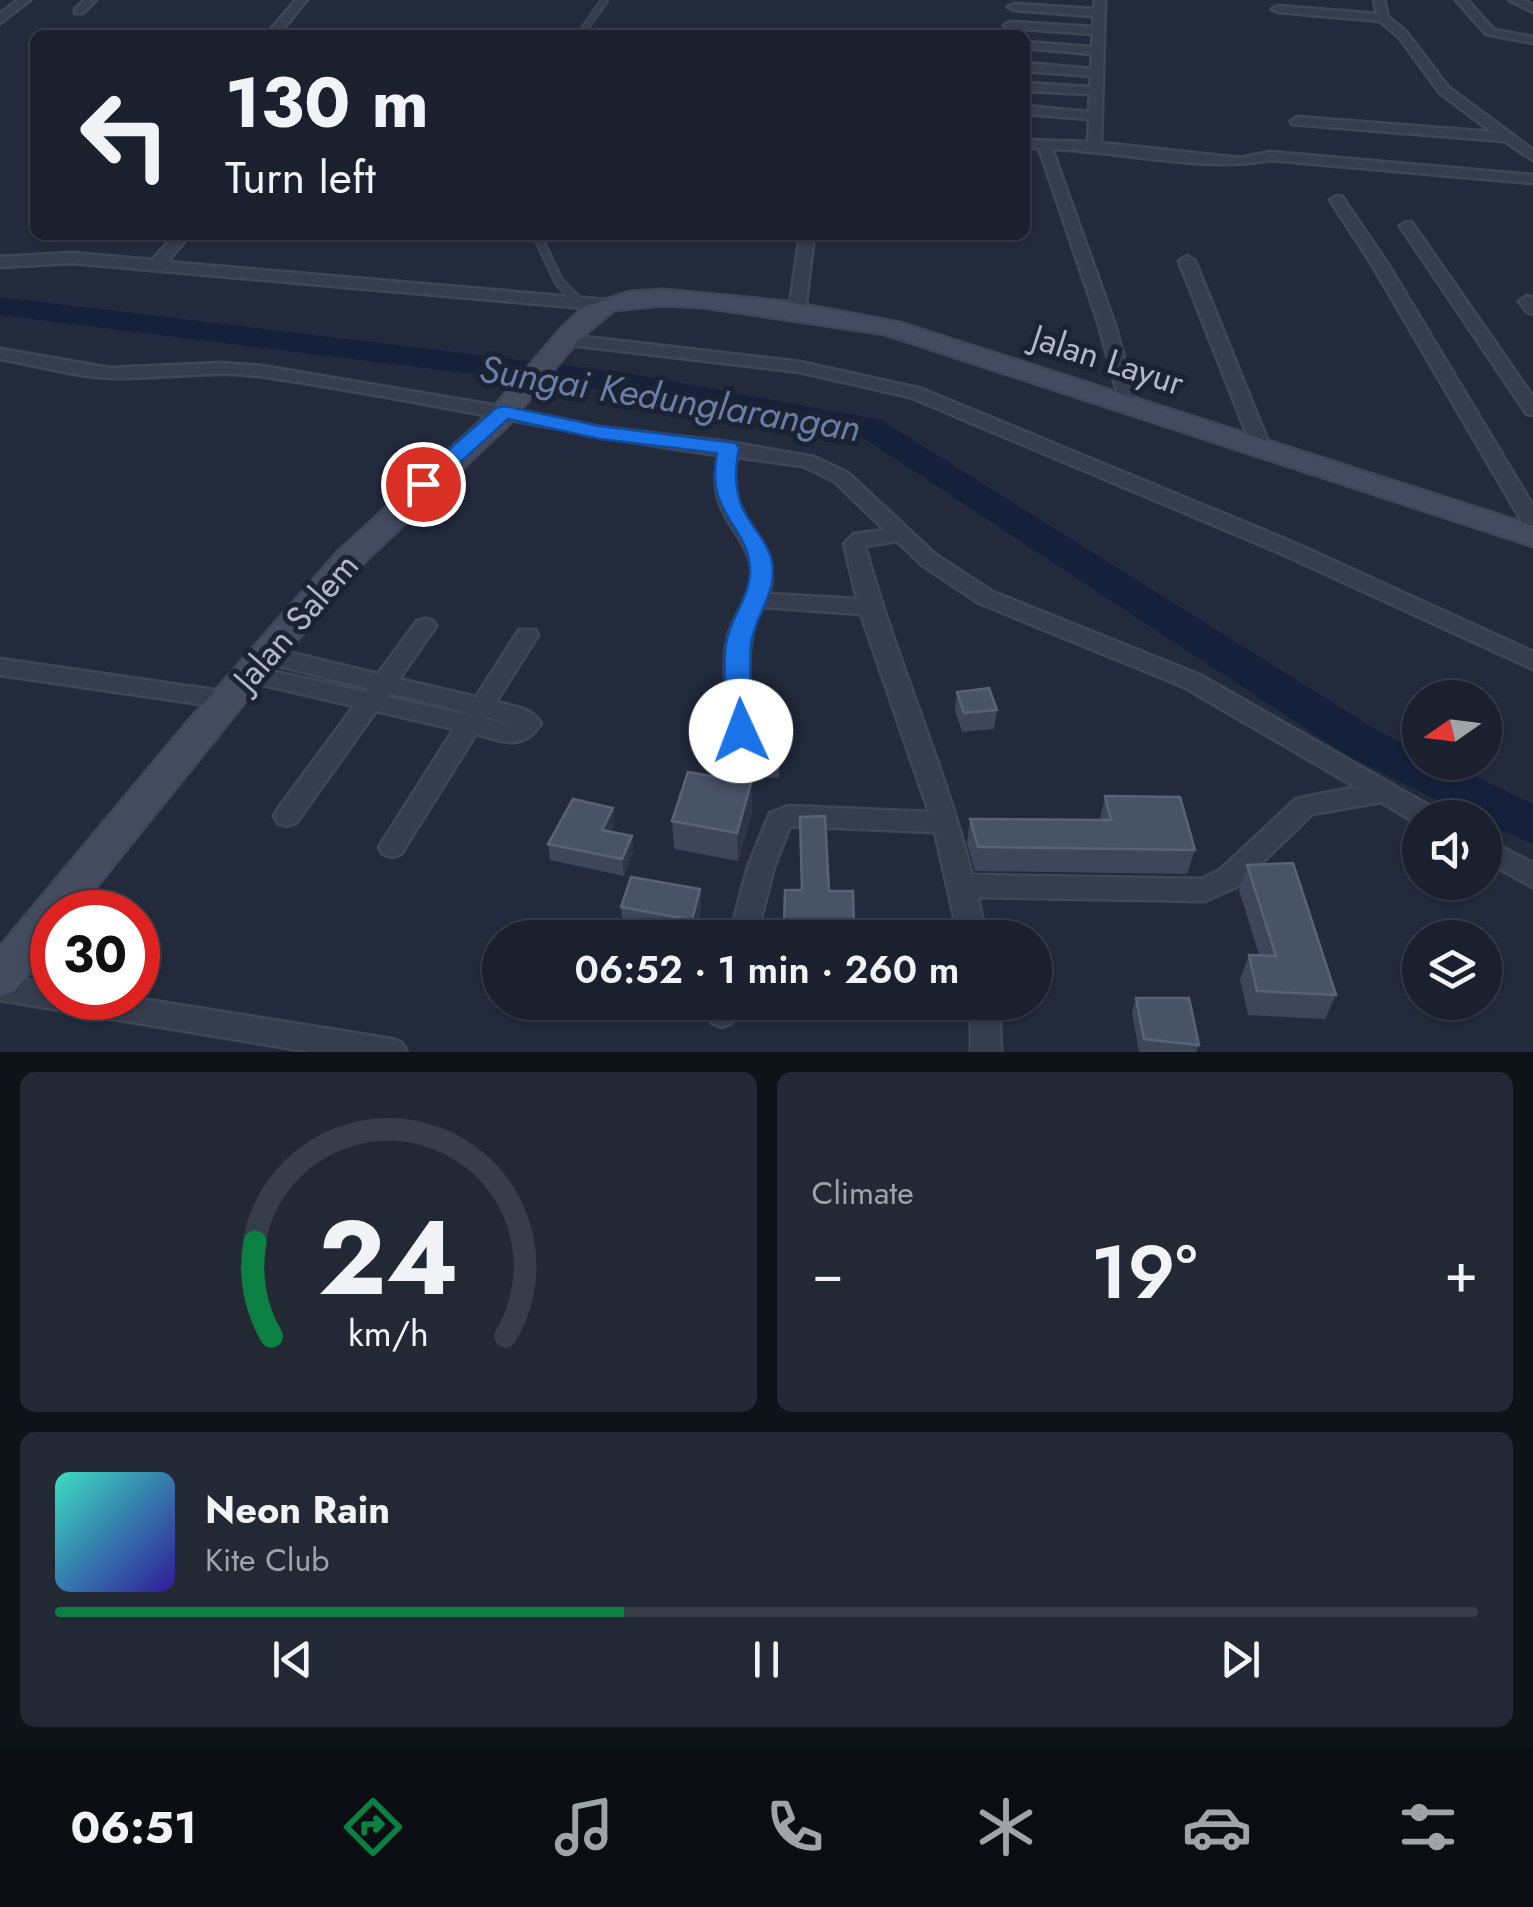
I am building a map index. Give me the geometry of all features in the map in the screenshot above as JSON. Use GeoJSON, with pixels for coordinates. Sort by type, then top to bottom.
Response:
{"type":"FeatureCollection","features":[{"type":"Feature","properties":{"kind":"street"},"geometry":{"type":"LineString","coordinates":[[0,20],[25,0]]}},
{"type":"Feature","properties":{"kind":"street"},"geometry":{"type":"LineString","coordinates":[[79,10],[91,0]]}},
{"type":"Feature","properties":{"kind":"street"},"geometry":{"type":"LineString","coordinates":[[278,30],[302,0]]}},
{"type":"Feature","properties":{"kind":"street"},"geometry":{"type":"LineString","coordinates":[[1380,0],[1383,18]]}},
{"type":"Feature","properties":{"kind":"street"},"geometry":{"type":"LineString","coordinates":[[1461,0],[1477,25],[1490,33],[1533,40]]}},
{"type":"Feature","properties":{"kind":"street"},"geometry":{"type":"LineString","coordinates":[[1514,0],[1533,9]]}},
{"type":"Feature","properties":{"kind":"street"},"geometry":{"type":"LineString","coordinates":[[1009,30],[1014,4],[1100,7],[1094,146]]}},
{"type":"Feature","properties":{"kind":"street"},"geometry":{"type":"LineString","coordinates":[[1278,10],[1383,18],[1460,106],[1533,156]]}},
{"type":"Feature","properties":{"kind":"street"},"geometry":{"type":"LineString","coordinates":[[1307,22],[1395,28]]}},
{"type":"Feature","properties":{"kind":"street"},"geometry":{"type":"LineString","coordinates":[[1030,30],[1100,31]]}},
{"type":"Feature","properties":{"kind":"street"},"geometry":{"type":"LineString","coordinates":[[1030,45],[1098,50]]}},
{"type":"Feature","properties":{"kind":"street"},"geometry":{"type":"LineString","coordinates":[[1030,67],[1096,73]]}},
{"type":"Feature","properties":{"kind":"street"},"geometry":{"type":"LineString","coordinates":[[1030,87],[1095,91]]}},
{"type":"Feature","properties":{"kind":"street"},"geometry":{"type":"LineString","coordinates":[[1030,110],[1094,116]]}},
{"type":"Feature","properties":{"kind":"street"},"geometry":{"type":"LineString","coordinates":[[1296,122],[1509,137]]}},
{"type":"Feature","properties":{"kind":"street"},"geometry":{"type":"LineString","coordinates":[[1030,144],[1094,146],[1240,162],[1270,156],[1533,179]]}},
{"type":"Feature","properties":{"kind":"street"},"geometry":{"type":"LineString","coordinates":[[1044,144],[1107,325],[1126,403]]}},
{"type":"Feature","properties":{"kind":"street"},"geometry":{"type":"LineString","coordinates":[[1336,200],[1381,266],[1533,523]]}},
{"type":"Feature","properties":{"kind":"street"},"geometry":{"type":"LineString","coordinates":[[1407,226],[1533,410]]}},
{"type":"Feature","properties":{"kind":"street"},"geometry":{"type":"LineString","coordinates":[[157,264],[179,240]]}},
{"type":"Feature","properties":{"kind":"street"},"geometry":{"type":"LineString","coordinates":[[797,311],[806,240]]}},
{"type":"Feature","properties":{"kind":"street"},"geometry":{"type":"LineString","coordinates":[[0,262],[72,258],[157,264],[607,305]]}},
{"type":"Feature","properties":{"kind":"street"},"geometry":{"type":"LineString","coordinates":[[1187,262],[1262,447]]}},
{"type":"Feature","properties":{"kind":"street","name":"Jalan Layur"},"geometry":{"type":"LineString","coordinates":[[607,305],[650,298],[797,311],[932,339],[1533,536]]}},
{"type":"Feature","properties":{"kind":"street","name":"Jalan Salem"},"geometry":{"type":"LineString","coordinates":[[72,890],[350,558],[423,484],[511,406],[587,316],[607,305]]}},
{"type":"Feature","properties":{"kind":"street"},"geometry":{"type":"LineString","coordinates":[[564,345],[800,368],[916,394],[1269,540],[1533,661]]}},
{"type":"Feature","properties":{"kind":"street"},"geometry":{"type":"LineString","coordinates":[[0,354],[110,374],[220,368],[262,370],[511,406],[600,433],[807,461],[840,477],[949,576],[985,597],[1192,681],[1402,803]]}},
{"type":"Feature","properties":{"kind":"street"},"geometry":{"type":"LineString","coordinates":[[728,448],[724,476],[732,509],[756,548],[762,570],[756,600],[738,642],[741,731]]}},
{"type":"Feature","properties":{"kind":"street"},"geometry":{"type":"LineString","coordinates":[[902,534],[861,539],[854,544],[870,607],[896,671],[964,886],[971,920]]}},
{"type":"Feature","properties":{"kind":"street"},"geometry":{"type":"LineString","coordinates":[[756,600],[870,607]]}},
{"type":"Feature","properties":{"kind":"street"},"geometry":{"type":"LineString","coordinates":[[287,816],[374,691],[425,626]]}},
{"type":"Feature","properties":{"kind":"street"},"geometry":{"type":"LineString","coordinates":[[392,847],[527,636]]}},
{"type":"Feature","properties":{"kind":"street"},"geometry":{"type":"LineString","coordinates":[[258,665],[476,716]]}},
{"type":"Feature","properties":{"kind":"street"},"geometry":{"type":"LineString","coordinates":[[0,667],[228,700]]}},
{"type":"Feature","properties":{"kind":"street"},"geometry":{"type":"LineString","coordinates":[[964,886],[1204,890],[1229,878],[1305,806],[1383,792]]}},
{"type":"Feature","properties":{"kind":"street"},"geometry":{"type":"LineString","coordinates":[[747,920],[760,867],[779,820],[788,816],[943,822]]}},
{"type":"Feature","properties":{"kind":"street"},"geometry":{"type":"LineString","coordinates":[[1502,859],[1533,876]]}},
{"type":"Feature","properties":{"kind":"street","name":"Jalan Salem"},"geometry":{"type":"LineString","coordinates":[[0,978],[30,941]]}},
{"type":"Feature","properties":{"kind":"street"},"geometry":{"type":"LineString","coordinates":[[0,988],[30,993]]}},
{"type":"Feature","properties":{"kind":"street"},"geometry":{"type":"LineString","coordinates":[[160,1014],[392,1052]]}},
{"type":"Feature","properties":{"kind":"street"},"geometry":{"type":"LineString","coordinates":[[985,1020],[986,1052]]}},
{"type":"Feature","properties":{"kind":"lane"},"geometry":{"type":"LineString","coordinates":[[584,30],[606,0]]}},
{"type":"Feature","properties":{"kind":"lane"},"geometry":{"type":"LineString","coordinates":[[539,240],[558,282],[577,300]]}},
{"type":"Feature","properties":{"kind":"building"},"geometry":{"type":"Polygon","coordinates":[[[989,688],[997,710],[964,713],[957,692],[989,688]]]}},
{"type":"Feature","properties":{"kind":"building"},"geometry":{"type":"Polygon","coordinates":[[[716,725],[782,729],[779,759],[711,755],[716,725]]]}},
{"type":"Feature","properties":{"kind":"building"},"geometry":{"type":"Polygon","coordinates":[[[688,772],[751,783],[737,833],[672,821],[688,772]]]}},
{"type":"Feature","properties":{"kind":"building"},"geometry":{"type":"Polygon","coordinates":[[[1105,796],[1180,797],[1195,850],[978,847],[970,819],[1111,820],[1105,796]]]}},
{"type":"Feature","properties":{"kind":"building"},"geometry":{"type":"Polygon","coordinates":[[[573,799],[613,808],[602,830],[632,836],[622,859],[548,844],[573,799]]]}},
{"type":"Feature","properties":{"kind":"building"},"geometry":{"type":"Polygon","coordinates":[[[825,816],[829,891],[853,891],[854,920],[784,920],[785,890],[802,890],[800,817],[825,816]]]}},
{"type":"Feature","properties":{"kind":"building"},"geometry":{"type":"Polygon","coordinates":[[[1293,863],[1336,995],[1257,991],[1249,955],[1276,956],[1247,865],[1293,863]]]}},
{"type":"Feature","properties":{"kind":"building"},"geometry":{"type":"Polygon","coordinates":[[[631,877],[700,889],[692,920],[621,907],[631,877]]]}},
{"type":"Feature","properties":{"kind":"building"},"geometry":{"type":"Polygon","coordinates":[[[1136,998],[1189,998],[1199,1045],[1144,1039],[1136,998]]]}},
{"type":"Feature","properties":{"kind":"waterway","name":"Sungai Kedunglarangan"},"geometry":{"type":"LineString","coordinates":[[0,306],[626,383],[869,427],[1362,743],[1533,825]]}},
{"type":"Feature","properties":{"kind":"route"},"geometry":{"type":"LineString","coordinates":[[423,484],[504,412],[600,433],[728,448],[724,476],[732,509],[756,548],[762,570],[756,600],[738,642],[741,731]]}}]}
